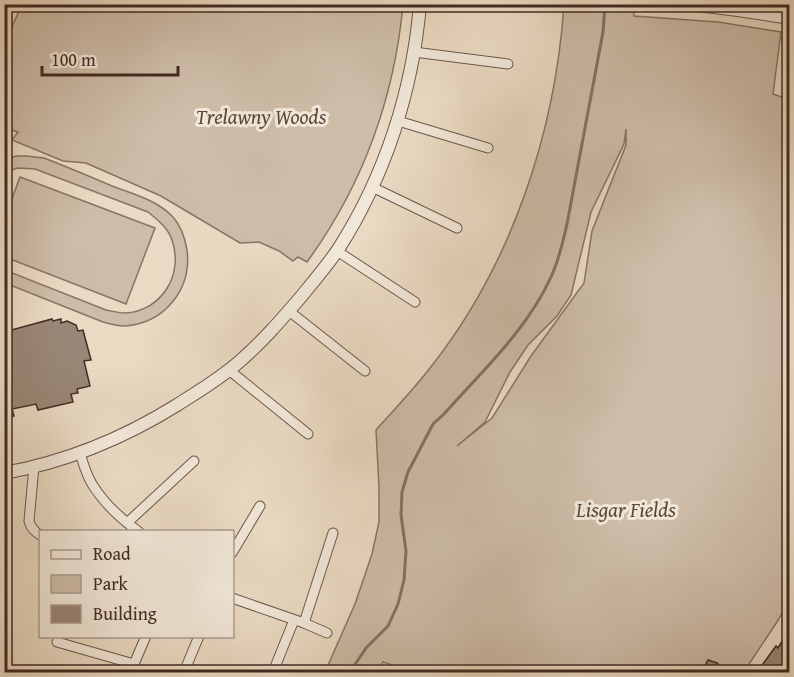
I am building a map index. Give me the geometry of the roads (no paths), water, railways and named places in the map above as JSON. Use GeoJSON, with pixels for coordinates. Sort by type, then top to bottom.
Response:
{"type":"FeatureCollection","features":[{"type":"Feature","properties":{"kind":"street"},"geometry":{"type":"LineString","coordinates":[[4,473],[80,453],[148,422],[229,370],[254,349],[289,311],[348,233],[387,152],[408,82],[420,4]]}},
{"type":"Feature","properties":{"kind":"street"},"geometry":{"type":"LineString","coordinates":[[690,4],[789,18]]}},
{"type":"Feature","properties":{"kind":"street"},"geometry":{"type":"LineString","coordinates":[[414,52],[508,64]]}},
{"type":"Feature","properties":{"kind":"street"},"geometry":{"type":"LineString","coordinates":[[398,121],[488,148]]}},
{"type":"Feature","properties":{"kind":"street"},"geometry":{"type":"LineString","coordinates":[[372,187],[457,228]]}},
{"type":"Feature","properties":{"kind":"street"},"geometry":{"type":"LineString","coordinates":[[337,250],[415,302]]}},
{"type":"Feature","properties":{"kind":"street"},"geometry":{"type":"LineString","coordinates":[[289,311],[364,370]]}},
{"type":"Feature","properties":{"kind":"street"},"geometry":{"type":"LineString","coordinates":[[229,370],[308,434]]}},
{"type":"Feature","properties":{"kind":"street"},"geometry":{"type":"LineString","coordinates":[[80,453],[94,487],[104,500],[137,530]]}},
{"type":"Feature","properties":{"kind":"street"},"geometry":{"type":"LineString","coordinates":[[127,523],[194,461]]}},
{"type":"Feature","properties":{"kind":"street"},"geometry":{"type":"LineString","coordinates":[[34,466],[29,521],[34,531],[39,534]]}},
{"type":"Feature","properties":{"kind":"street"},"geometry":{"type":"LineString","coordinates":[[234,550],[260,507]]}},
{"type":"Feature","properties":{"kind":"street"},"geometry":{"type":"LineString","coordinates":[[304,623],[333,532]]}},
{"type":"Feature","properties":{"kind":"street"},"geometry":{"type":"LineString","coordinates":[[234,599],[327,633]]}},
{"type":"Feature","properties":{"kind":"street"},"geometry":{"type":"LineString","coordinates":[[273,672],[294,620]]}},
{"type":"Feature","properties":{"kind":"street"},"geometry":{"type":"LineString","coordinates":[[57,642],[134,664],[145,638]]}},
{"type":"Feature","properties":{"kind":"street"},"geometry":{"type":"LineString","coordinates":[[183,672],[198,638]]}},
{"type":"Feature","properties":{"kind":"waterway"},"geometry":{"type":"LineString","coordinates":[[350,672],[366,648],[388,626],[398,604],[404,580],[406,551],[401,515],[402,492],[408,472],[433,424],[488,366],[530,315],[556,264],[567,224],[603,32],[605,4]]}},
{"type":"Feature","properties":{"kind":"park label","name":"Trelawny Woods"},"geometry":{"type":"Point","coordinates":[261,117]}},
{"type":"Feature","properties":{"kind":"park label","name":"Lisgar Fields"},"geometry":{"type":"Point","coordinates":[626,510]}}]}
